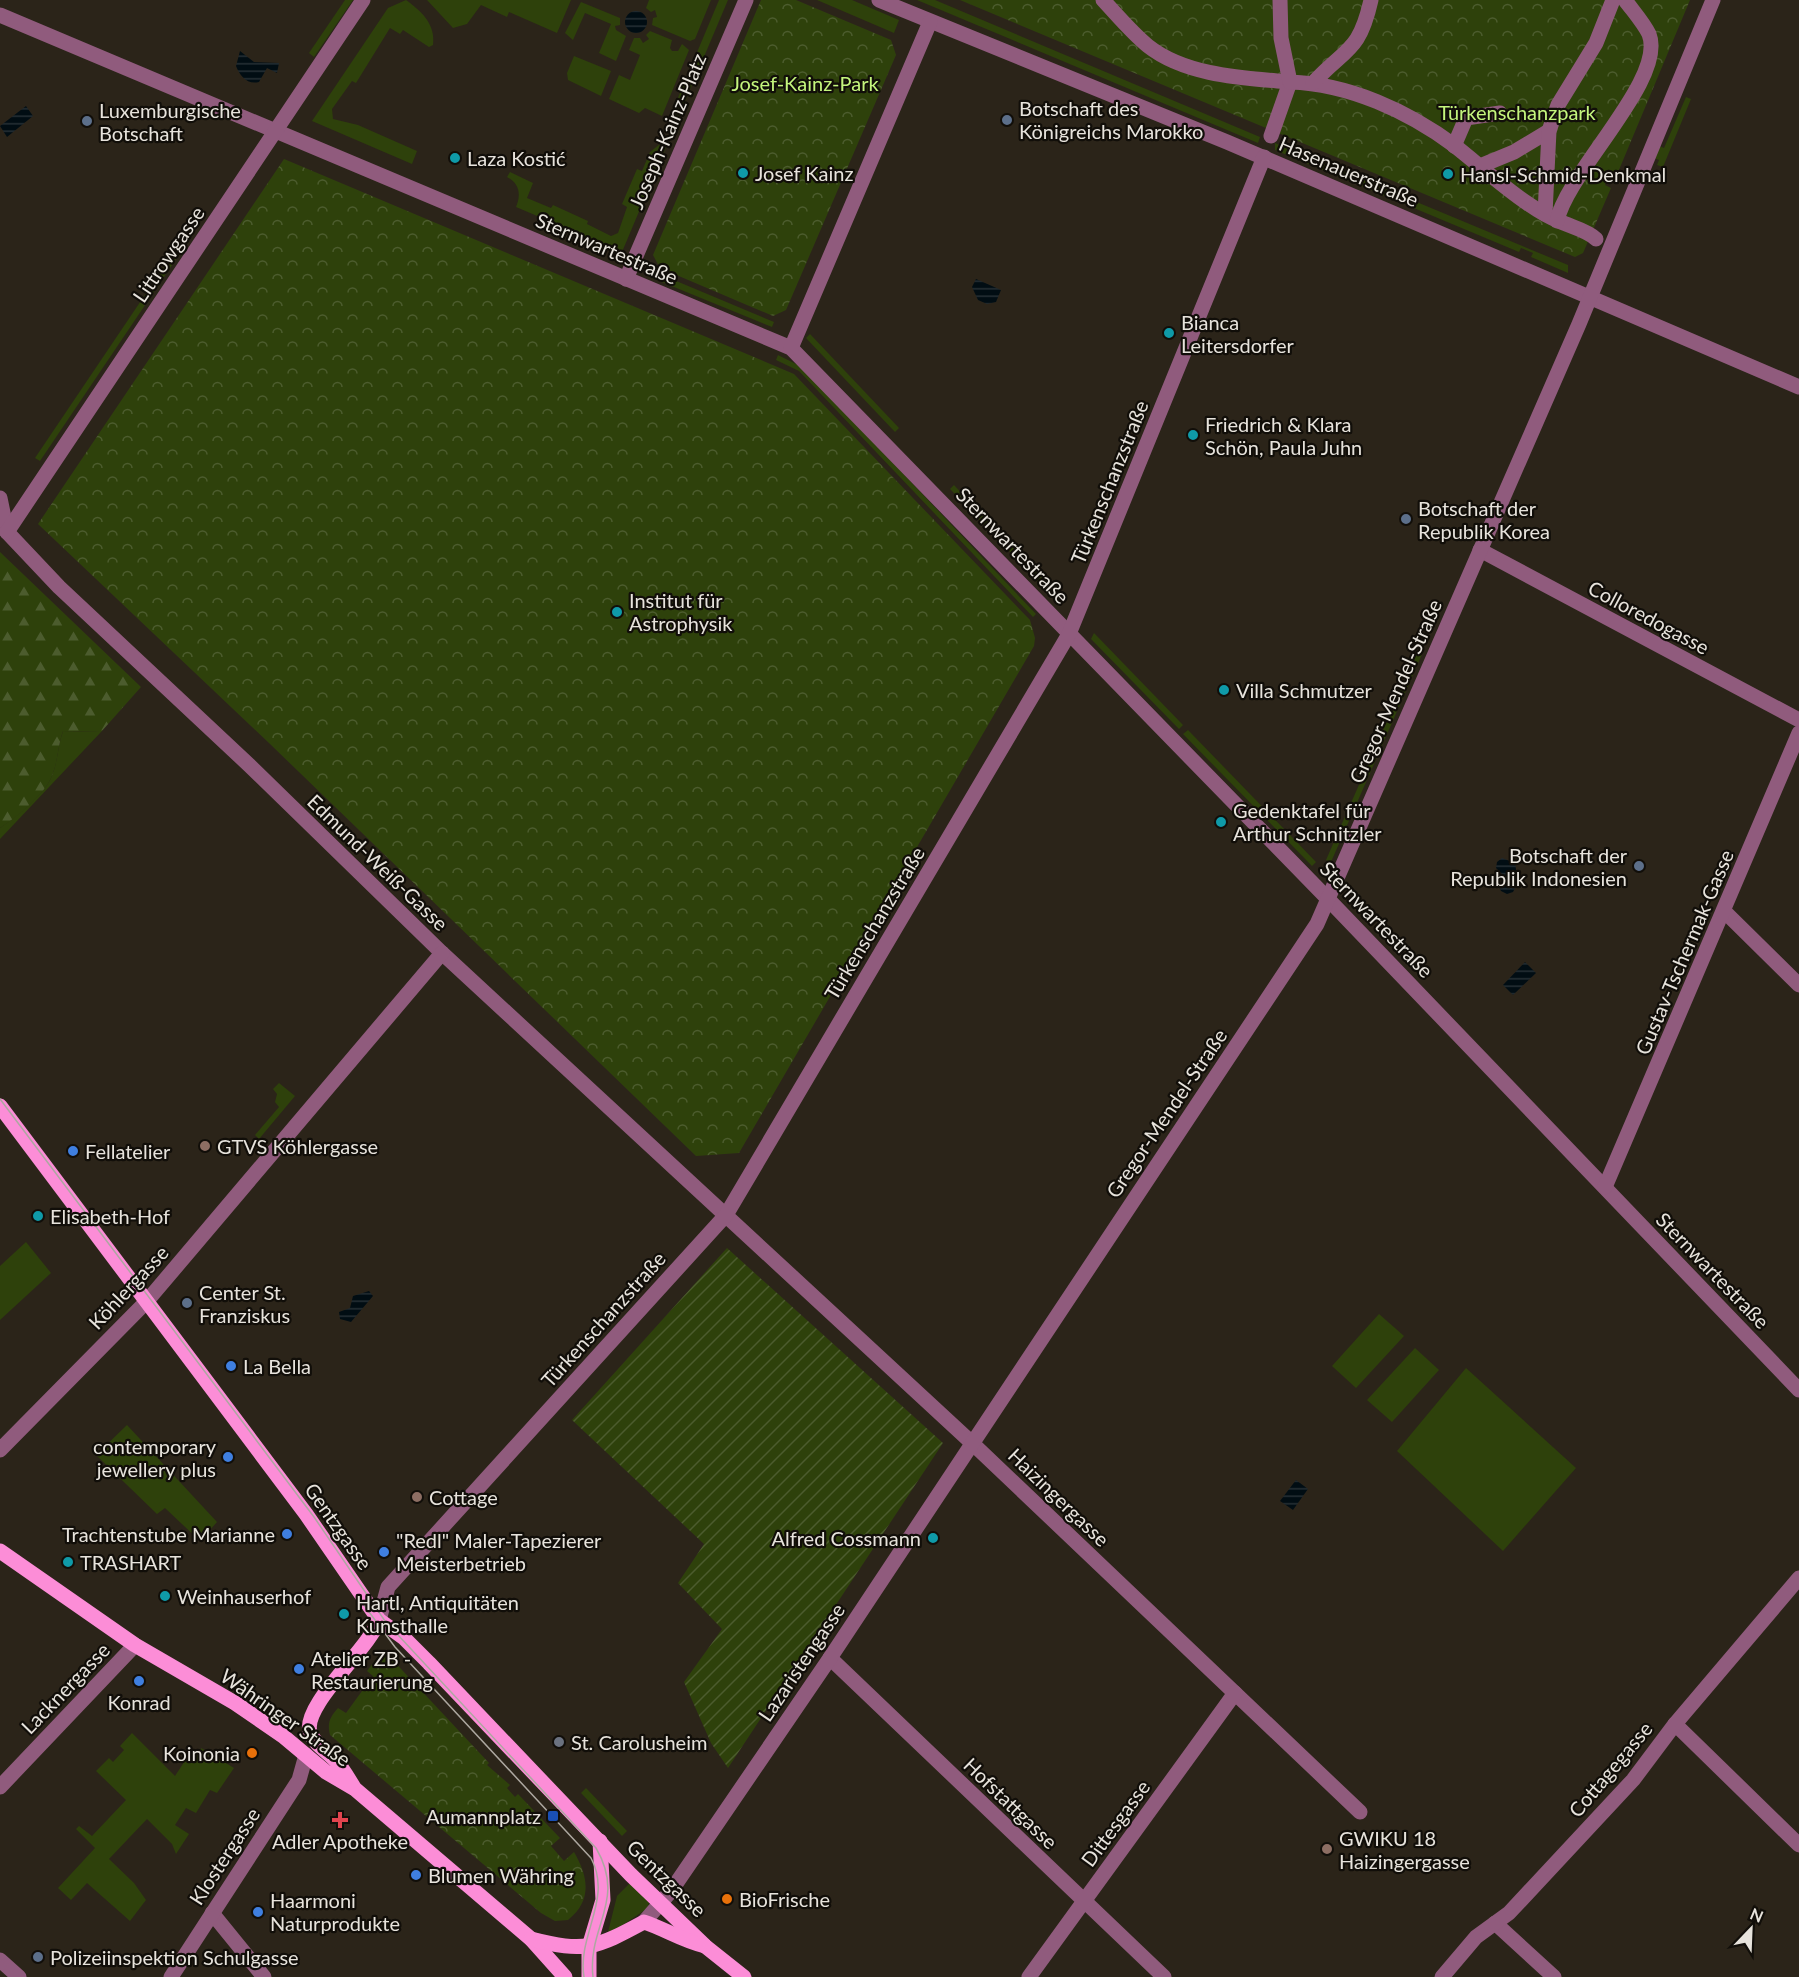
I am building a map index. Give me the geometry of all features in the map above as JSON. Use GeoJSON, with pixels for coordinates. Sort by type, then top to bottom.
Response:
{"type":"FeatureCollection","features":[{"type":"Feature","properties":{"kind":"main road","name":"Gentzgasse"},"geometry":{"type":"LineString","coordinates":[[0,1106],[306,1514],[379,1620],[412,1647],[705,1946],[744,1977]]}},
{"type":"Feature","properties":{"kind":"main road","name":"Währinger Straße"},"geometry":{"type":"LineString","coordinates":[[0,1551],[135,1645],[235,1703],[326,1772],[355,1789],[531,1939],[558,1975]]}},
{"type":"Feature","properties":{"kind":"main road"},"geometry":{"type":"LineString","coordinates":[[355,1789],[337,1761],[311,1734],[310,1724],[317,1705],[373,1634],[379,1620]]}},
{"type":"Feature","properties":{"kind":"main road"},"geometry":{"type":"LineString","coordinates":[[589,1977],[589,1947],[603,1900],[600,1841]]}},
{"type":"Feature","properties":{"kind":"main road"},"geometry":{"type":"LineString","coordinates":[[589,1947],[606,1942],[644,1922],[667,1930],[686,1942],[705,1946]]}},
{"type":"Feature","properties":{"kind":"main road","name":"Währinger Straße"},"geometry":{"type":"LineString","coordinates":[[531,1939],[572,1948],[589,1947]]}},
{"type":"Feature","properties":{"kind":"street","name":"Littrowgasse"},"geometry":{"type":"LineString","coordinates":[[7,532],[363,0]]}},
{"type":"Feature","properties":{"kind":"street","name":"Joseph-Kainz-Platz"},"geometry":{"type":"LineString","coordinates":[[626,279],[746,0]]}},
{"type":"Feature","properties":{"kind":"street","name":"Hasenauerstraße"},"geometry":{"type":"LineString","coordinates":[[879,0],[1264,157],[1799,387]]}},
{"type":"Feature","properties":{"kind":"street"},"geometry":{"type":"LineString","coordinates":[[1103,0],[1149,47],[1192,67],[1241,77],[1312,82],[1381,103],[1414,120],[1454,146],[1551,217],[1596,239]]}},
{"type":"Feature","properties":{"kind":"street"},"geometry":{"type":"LineString","coordinates":[[1271,136],[1290,82],[1280,30],[1280,0]]}},
{"type":"Feature","properties":{"kind":"street"},"geometry":{"type":"LineString","coordinates":[[1312,82],[1352,48],[1365,26],[1371,0]]}},
{"type":"Feature","properties":{"kind":"street"},"geometry":{"type":"LineString","coordinates":[[1551,217],[1549,130],[1558,105],[1596,43],[1613,0]]}},
{"type":"Feature","properties":{"kind":"street"},"geometry":{"type":"LineString","coordinates":[[1551,217],[1563,202],[1583,166],[1621,118],[1649,55],[1650,36],[1625,0]]}},
{"type":"Feature","properties":{"kind":"street","name":"Gregor-Mendel-Straße"},"geometry":{"type":"LineString","coordinates":[[972,1443],[1317,924],[1589,297],[1713,0]]}},
{"type":"Feature","properties":{"kind":"street","name":"Sternwartestraße"},"geometry":{"type":"LineString","coordinates":[[0,15],[791,348],[1327,898],[1799,1390]]}},
{"type":"Feature","properties":{"kind":"street"},"geometry":{"type":"LineString","coordinates":[[791,348],[930,22]]}},
{"type":"Feature","properties":{"kind":"street"},"geometry":{"type":"LineString","coordinates":[[1454,146],[1466,118],[1500,113]]}},
{"type":"Feature","properties":{"kind":"street"},"geometry":{"type":"LineString","coordinates":[[1480,166],[1514,152],[1549,130]]}},
{"type":"Feature","properties":{"kind":"street","name":"Türkenschanzstraße"},"geometry":{"type":"LineString","coordinates":[[379,1620],[388,1587],[726,1215],[1069,634],[1264,157]]}},
{"type":"Feature","properties":{"kind":"street"},"geometry":{"type":"LineString","coordinates":[[0,498],[7,532]]}},
{"type":"Feature","properties":{"kind":"street","name":"Edmund-Weiß-Gasse"},"geometry":{"type":"LineString","coordinates":[[7,532],[59,587],[240,757],[442,953],[726,1215]]}},
{"type":"Feature","properties":{"kind":"street","name":"Colloredogasse"},"geometry":{"type":"LineString","coordinates":[[1480,550],[1799,720]]}},
{"type":"Feature","properties":{"kind":"street","name":"Gustav-Tschermak-Gasse"},"geometry":{"type":"LineString","coordinates":[[1605,1187],[1725,912],[1799,733]]}},
{"type":"Feature","properties":{"kind":"street"},"geometry":{"type":"LineString","coordinates":[[1725,912],[1799,985]]}},
{"type":"Feature","properties":{"kind":"street","name":"Köhlergasse"},"geometry":{"type":"LineString","coordinates":[[0,1450],[147,1302],[442,953]]}},
{"type":"Feature","properties":{"kind":"street","name":"Haizingergasse"},"geometry":{"type":"LineString","coordinates":[[726,1215],[972,1443],[1360,1812]]}},
{"type":"Feature","properties":{"kind":"street","name":"Lazaristengasse"},"geometry":{"type":"LineString","coordinates":[[662,1903],[830,1658],[972,1443]]}},
{"type":"Feature","properties":{"kind":"street","name":"Cottagegasse"},"geometry":{"type":"LineString","coordinates":[[1442,1977],[1476,1937],[1509,1913],[1633,1780],[1674,1724],[1799,1578]]}},
{"type":"Feature","properties":{"kind":"street","name":"Lacknergasse"},"geometry":{"type":"LineString","coordinates":[[0,1786],[135,1645]]}},
{"type":"Feature","properties":{"kind":"street","name":"Hofstattgasse"},"geometry":{"type":"LineString","coordinates":[[830,1658],[1164,1977]]}},
{"type":"Feature","properties":{"kind":"street","name":"Dittesgasse"},"geometry":{"type":"LineString","coordinates":[[1029,1977],[1234,1693]]}},
{"type":"Feature","properties":{"kind":"street"},"geometry":{"type":"LineString","coordinates":[[1674,1724],[1799,1845]]}},
{"type":"Feature","properties":{"kind":"street","name":"Klostergasse"},"geometry":{"type":"LineString","coordinates":[[171,1977],[299,1780],[306,1755]]}},
{"type":"Feature","properties":{"kind":"street"},"geometry":{"type":"LineString","coordinates":[[644,1922],[662,1903]]}},
{"type":"Feature","properties":{"kind":"street"},"geometry":{"type":"LineString","coordinates":[[212,1914],[264,1977]]}},
{"type":"Feature","properties":{"kind":"street"},"geometry":{"type":"LineString","coordinates":[[1495,1923],[1554,1977]]}},
{"type":"Feature","properties":{"kind":"street"},"geometry":{"type":"LineString","coordinates":[[0,1960],[19,1977]]}},
{"type":"Feature","properties":{"kind":"green space"},"geometry":{"type":"Polygon","coordinates":[[[345,0],[353,0],[314,57],[309,53],[345,0]]]}},
{"type":"Feature","properties":{"kind":"green space"},"geometry":{"type":"Polygon","coordinates":[[[406,0],[430,24],[433,45],[429,47],[403,30],[400,34],[390,28],[356,83],[352,81],[332,109],[333,119],[358,125],[417,151],[412,164],[312,121],[388,8],[406,0]]]}},
{"type":"Feature","properties":{"kind":"green space"},"geometry":{"type":"Polygon","coordinates":[[[427,0],[571,0],[557,33],[509,12],[507,17],[481,5],[467,24],[453,28],[427,0]]]}},
{"type":"Feature","properties":{"kind":"green space"},"geometry":{"type":"Polygon","coordinates":[[[649,0],[711,0],[695,39],[690,41],[652,25],[653,18],[657,17],[655,10],[651,12],[646,8],[649,0]]]}},
{"type":"Feature","properties":{"kind":"green space"},"geometry":{"type":"Polygon","coordinates":[[[719,0],[728,0],[676,123],[669,119],[719,0]]]}},
{"type":"Feature","properties":{"kind":"green space","name":"Josef-Kainz-Park"},"geometry":{"type":"Polygon","coordinates":[[[761,0],[796,0],[891,40],[896,55],[786,310],[773,316],[660,268],[653,255],[761,0]]]}},
{"type":"Feature","properties":{"kind":"green space"},"geometry":{"type":"Polygon","coordinates":[[[817,0],[852,0],[899,20],[894,33],[817,0]]]}},
{"type":"Feature","properties":{"kind":"green space"},"geometry":{"type":"Polygon","coordinates":[[[917,0],[935,0],[1260,137],[1258,143],[917,0]]]}},
{"type":"Feature","properties":{"kind":"green space","name":"Türkenschanzpark"},"geometry":{"type":"Polygon","coordinates":[[[960,0],[1690,0],[1616,177],[1609,176],[1605,185],[1611,188],[1583,253],[1575,257],[960,0]]]}},
{"type":"Feature","properties":{"kind":"green space"},"geometry":{"type":"Polygon","coordinates":[[[581,2],[620,18],[620,25],[615,26],[616,30],[626,36],[616,61],[599,53],[611,24],[585,13],[573,40],[565,33],[581,2]]]}},
{"type":"Feature","properties":{"kind":"green space"},"geometry":{"type":"Polygon","coordinates":[[[650,31],[672,40],[670,48],[672,51],[678,51],[682,44],[689,50],[662,116],[645,108],[639,113],[609,99],[619,75],[630,80],[640,55],[629,50],[634,38],[640,38],[643,43],[649,39],[646,35],[650,31]]]}},
{"type":"Feature","properties":{"kind":"green space"},"geometry":{"type":"Polygon","coordinates":[[[574,56],[611,71],[601,96],[568,80],[567,73],[574,56]]]}},
{"type":"Feature","properties":{"kind":"green space"},"geometry":{"type":"Polygon","coordinates":[[[1686,97],[1691,99],[1663,167],[1657,165],[1659,160],[1654,158],[1659,146],[1664,148],[1686,97]]]}},
{"type":"Feature","properties":{"kind":"green space"},"geometry":{"type":"Polygon","coordinates":[[[1275,143],[1568,265],[1568,273],[1531,257],[1533,253],[1521,248],[1519,252],[1275,150],[1275,143]]]}},
{"type":"Feature","properties":{"kind":"green space"},"geometry":{"type":"Polygon","coordinates":[[[660,144],[667,145],[622,252],[516,207],[519,198],[518,190],[515,183],[507,177],[510,172],[533,183],[527,198],[551,208],[553,205],[588,221],[587,224],[611,236],[618,233],[627,207],[622,204],[637,169],[642,171],[650,152],[660,144]]]}},
{"type":"Feature","properties":{"kind":"green space"},"geometry":{"type":"Polygon","coordinates":[[[284,159],[794,374],[1030,620],[1035,638],[1034,646],[739,1153],[696,1156],[269,743],[38,524],[284,159]]]}},
{"type":"Feature","properties":{"kind":"green space"},"geometry":{"type":"Polygon","coordinates":[[[190,228],[195,231],[40,461],[35,458],[190,228]]]}},
{"type":"Feature","properties":{"kind":"green space"},"geometry":{"type":"Polygon","coordinates":[[[650,270],[774,322],[772,327],[647,276],[650,270]]]}},
{"type":"Feature","properties":{"kind":"green space"},"geometry":{"type":"Polygon","coordinates":[[[810,334],[899,428],[895,432],[806,338],[810,334]]]}},
{"type":"Feature","properties":{"kind":"green space"},"geometry":{"type":"Polygon","coordinates":[[[778,355],[802,367],[1036,614],[1033,617],[799,371],[776,360],[778,355]]]}},
{"type":"Feature","properties":{"kind":"green space"},"geometry":{"type":"Polygon","coordinates":[[[954,485],[1057,594],[1053,597],[950,489],[954,485]]]}},
{"type":"Feature","properties":{"kind":"green space"},"geometry":{"type":"Polygon","coordinates":[[[0,552],[141,687],[101,732],[63,731],[50,781],[31,804],[0,828],[0,552]]]}},
{"type":"Feature","properties":{"kind":"green space"},"geometry":{"type":"Polygon","coordinates":[[[1094,633],[1183,725],[1179,729],[1091,639],[1094,633]]]}},
{"type":"Feature","properties":{"kind":"green space"},"geometry":{"type":"Polygon","coordinates":[[[1418,650],[1423,652],[1331,862],[1326,860],[1418,650]]]}},
{"type":"Feature","properties":{"kind":"green space"},"geometry":{"type":"Polygon","coordinates":[[[1188,730],[1316,862],[1312,866],[1183,734],[1188,730]]]}},
{"type":"Feature","properties":{"kind":"green space"},"geometry":{"type":"Polygon","coordinates":[[[63,731],[101,732],[0,839],[0,828],[30,804],[50,781],[63,731]]]}},
{"type":"Feature","properties":{"kind":"green space"},"geometry":{"type":"Polygon","coordinates":[[[279,1083],[295,1096],[259,1139],[255,1135],[279,1107],[275,1102],[277,1094],[273,1089],[279,1083]]]}},
{"type":"Feature","properties":{"kind":"green space"},"geometry":{"type":"Polygon","coordinates":[[[26,1242],[51,1273],[0,1320],[0,1266],[26,1242]]]}},
{"type":"Feature","properties":{"kind":"green space"},"geometry":{"type":"Polygon","coordinates":[[[727,1248],[943,1443],[728,1768],[711,1743],[684,1682],[722,1629],[678,1583],[704,1544],[572,1420],[727,1248]]]}},
{"type":"Feature","properties":{"kind":"green space"},"geometry":{"type":"Polygon","coordinates":[[[1379,1314],[1404,1336],[1356,1388],[1332,1366],[1379,1314]]]}},
{"type":"Feature","properties":{"kind":"green space"},"geometry":{"type":"Polygon","coordinates":[[[1415,1348],[1439,1370],[1392,1422],[1367,1400],[1415,1348]]]}},
{"type":"Feature","properties":{"kind":"green space"},"geometry":{"type":"Polygon","coordinates":[[[1466,1368],[1576,1468],[1503,1551],[1397,1451],[1466,1368]]]}},
{"type":"Feature","properties":{"kind":"green space"},"geometry":{"type":"Polygon","coordinates":[[[127,1425],[217,1522],[200,1541],[165,1508],[157,1514],[96,1455],[127,1425]]]}},
{"type":"Feature","properties":{"kind":"green space"},"geometry":{"type":"Polygon","coordinates":[[[380,1654],[387,1654],[489,1763],[487,1765],[510,1785],[507,1788],[515,1797],[518,1794],[560,1838],[551,1846],[564,1861],[574,1852],[585,1879],[586,1888],[581,1904],[568,1920],[555,1921],[541,1913],[330,1735],[329,1724],[333,1714],[338,1708],[346,1713],[373,1676],[367,1671],[380,1654]]]}},
{"type":"Feature","properties":{"kind":"green space"},"geometry":{"type":"Polygon","coordinates":[[[132,1733],[175,1776],[190,1753],[200,1751],[201,1748],[210,1753],[207,1758],[214,1762],[218,1758],[234,1768],[217,1793],[210,1790],[196,1813],[186,1808],[175,1825],[189,1834],[176,1854],[172,1844],[147,1819],[109,1859],[134,1883],[146,1900],[130,1921],[87,1883],[71,1900],[58,1888],[95,1848],[76,1829],[79,1826],[92,1836],[126,1800],[96,1771],[109,1758],[113,1762],[124,1750],[120,1746],[132,1733]]]}},
{"type":"Feature","properties":{"kind":"green space"},"geometry":{"type":"Polygon","coordinates":[[[586,1788],[627,1831],[622,1836],[581,1793],[586,1788]]]}},
{"type":"Feature","properties":{"kind":"green space"},"geometry":{"type":"Polygon","coordinates":[[[630,1883],[649,1902],[648,1908],[612,1932],[608,1932],[617,1896],[630,1883]]]}},
{"type":"Feature","properties":{"kind":"shaded area"},"geometry":{"type":"Polygon","coordinates":[[[636,11],[644,14],[647,22],[644,30],[636,33],[628,30],[625,22],[628,14],[636,11]]]}},
{"type":"Feature","properties":{"kind":"shaded area"},"geometry":{"type":"Polygon","coordinates":[[[240,51],[254,62],[279,63],[277,73],[267,68],[259,82],[248,81],[236,66],[240,51]]]}},
{"type":"Feature","properties":{"kind":"shaded area"},"geometry":{"type":"Polygon","coordinates":[[[26,106],[33,116],[7,137],[0,126],[26,106]]]}},
{"type":"Feature","properties":{"kind":"shaded area"},"geometry":{"type":"Polygon","coordinates":[[[976,279],[1001,290],[996,302],[987,304],[978,300],[972,287],[976,279]]]}},
{"type":"Feature","properties":{"kind":"shaded area"},"geometry":{"type":"Polygon","coordinates":[[[1502,858],[1515,863],[1518,882],[1513,892],[1507,894],[1499,887],[1504,876],[1496,868],[1497,862],[1502,858]]]}},
{"type":"Feature","properties":{"kind":"shaded area"},"geometry":{"type":"Polygon","coordinates":[[[1525,962],[1536,973],[1513,995],[1503,985],[1525,962]]]}},
{"type":"Feature","properties":{"kind":"shaded area"},"geometry":{"type":"Polygon","coordinates":[[[369,1291],[373,1296],[351,1322],[340,1319],[339,1312],[350,1308],[353,1296],[369,1291]]]}},
{"type":"Feature","properties":{"kind":"shaded area"},"geometry":{"type":"Polygon","coordinates":[[[1296,1480],[1308,1489],[1293,1510],[1280,1501],[1296,1480]]]}},
{"type":"Feature","properties":{"kind":"tram line"},"geometry":{"type":"LineString","coordinates":[[0,1099],[314,1517],[385,1621],[596,1848],[605,1867],[608,1883],[604,1913],[595,1943],[593,1977]]}},
{"type":"Feature","properties":{"kind":"tram line"},"geometry":{"type":"LineString","coordinates":[[358,1597],[395,1647],[591,1858],[597,1873],[598,1888],[597,1903],[585,1946],[584,1977]]}},
{"type":"Feature","properties":{"kind":"place","name":"Botschaft des Königreichs Marokko"},"geometry":{"type":"Point","coordinates":[1007,120]}},
{"type":"Feature","properties":{"kind":"place","name":"Luxemburgische Botschaft"},"geometry":{"type":"Point","coordinates":[87,121]}},
{"type":"Feature","properties":{"kind":"place","name":"Laza Kostić"},"geometry":{"type":"Point","coordinates":[455,158]}},
{"type":"Feature","properties":{"kind":"place","name":"Josef Kainz"},"geometry":{"type":"Point","coordinates":[743,173]}},
{"type":"Feature","properties":{"kind":"place","name":"Hansl-Schmid-Denkmal"},"geometry":{"type":"Point","coordinates":[1448,174]}},
{"type":"Feature","properties":{"kind":"place","name":"Bianca Leitersdorfer"},"geometry":{"type":"Point","coordinates":[1169,333]}},
{"type":"Feature","properties":{"kind":"place","name":"Friedrich & Klara Schön, Paula Juhn"},"geometry":{"type":"Point","coordinates":[1193,435]}},
{"type":"Feature","properties":{"kind":"place","name":"Botschaft der Republik Korea"},"geometry":{"type":"Point","coordinates":[1406,519]}},
{"type":"Feature","properties":{"kind":"place","name":"Institut für Astrophysik"},"geometry":{"type":"Point","coordinates":[617,612]}},
{"type":"Feature","properties":{"kind":"place","name":"Villa Schmutzer"},"geometry":{"type":"Point","coordinates":[1224,690]}},
{"type":"Feature","properties":{"kind":"place","name":"Gedenktafel für Arthur Schnitzler"},"geometry":{"type":"Point","coordinates":[1221,822]}},
{"type":"Feature","properties":{"kind":"place","name":"Botschaft der Republik Indonesien"},"geometry":{"type":"Point","coordinates":[1639,866]}},
{"type":"Feature","properties":{"kind":"place","name":"GTVS Köhlergasse"},"geometry":{"type":"Point","coordinates":[205,1146]}},
{"type":"Feature","properties":{"kind":"place","name":"Fellatelier"},"geometry":{"type":"Point","coordinates":[73,1151]}},
{"type":"Feature","properties":{"kind":"place","name":"Elisabeth-Hof"},"geometry":{"type":"Point","coordinates":[38,1216]}},
{"type":"Feature","properties":{"kind":"place","name":"Center St. Franziskus"},"geometry":{"type":"Point","coordinates":[187,1303]}},
{"type":"Feature","properties":{"kind":"place","name":"La Bella"},"geometry":{"type":"Point","coordinates":[231,1366]}},
{"type":"Feature","properties":{"kind":"place","name":"contemporary jewellery plus"},"geometry":{"type":"Point","coordinates":[228,1457]}},
{"type":"Feature","properties":{"kind":"place","name":"Cottage"},"geometry":{"type":"Point","coordinates":[417,1497]}},
{"type":"Feature","properties":{"kind":"place","name":"Trachtenstube Marianne"},"geometry":{"type":"Point","coordinates":[287,1534]}},
{"type":"Feature","properties":{"kind":"place","name":"Alfred Cossmann"},"geometry":{"type":"Point","coordinates":[933,1538]}},
{"type":"Feature","properties":{"kind":"place","name":"\"Redl\" Maler-Tapezierer Meisterbetrieb"},"geometry":{"type":"Point","coordinates":[384,1552]}},
{"type":"Feature","properties":{"kind":"place","name":"TRASHART"},"geometry":{"type":"Point","coordinates":[68,1562]}},
{"type":"Feature","properties":{"kind":"place","name":"Weinhauserhof"},"geometry":{"type":"Point","coordinates":[165,1596]}},
{"type":"Feature","properties":{"kind":"place","name":"Hartl, Antiquitäten Kunsthalle"},"geometry":{"type":"Point","coordinates":[344,1614]}},
{"type":"Feature","properties":{"kind":"place","name":"Atelier ZB - Restaurierung"},"geometry":{"type":"Point","coordinates":[299,1669]}},
{"type":"Feature","properties":{"kind":"place","name":"Konrad"},"geometry":{"type":"Point","coordinates":[139,1681]}},
{"type":"Feature","properties":{"kind":"place","name":"St. Carolusheim"},"geometry":{"type":"Point","coordinates":[559,1742]}},
{"type":"Feature","properties":{"kind":"place","name":"Koinonia"},"geometry":{"type":"Point","coordinates":[252,1753]}},
{"type":"Feature","properties":{"kind":"place","name":"Aumannplatz"},"geometry":{"type":"Point","coordinates":[553,1816]}},
{"type":"Feature","properties":{"kind":"place","name":"Adler Apotheke"},"geometry":{"type":"Point","coordinates":[340,1820]}},
{"type":"Feature","properties":{"kind":"place","name":"GWIKU 18 Haizingergasse"},"geometry":{"type":"Point","coordinates":[1327,1849]}},
{"type":"Feature","properties":{"kind":"place","name":"Blumen Währing"},"geometry":{"type":"Point","coordinates":[416,1875]}},
{"type":"Feature","properties":{"kind":"place","name":"BioFrische"},"geometry":{"type":"Point","coordinates":[727,1899]}},
{"type":"Feature","properties":{"kind":"place","name":"Haarmoni Naturprodukte"},"geometry":{"type":"Point","coordinates":[258,1912]}},
{"type":"Feature","properties":{"kind":"place","name":"Polizeiinspektion Schulgasse"},"geometry":{"type":"Point","coordinates":[38,1957]}}]}
